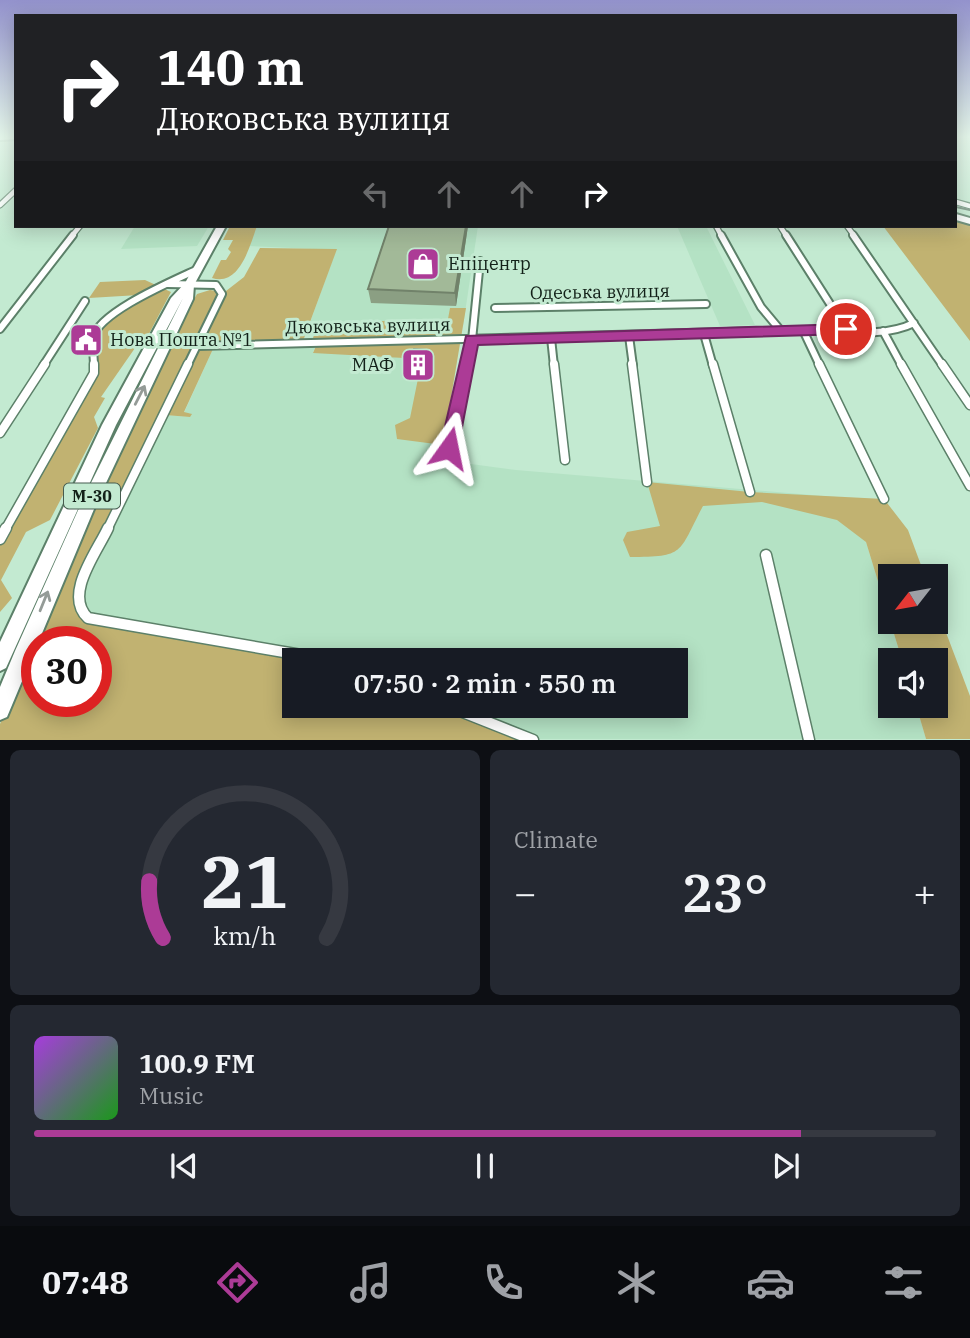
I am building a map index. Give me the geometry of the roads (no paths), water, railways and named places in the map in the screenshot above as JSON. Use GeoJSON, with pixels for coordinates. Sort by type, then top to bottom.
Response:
{"type":"FeatureCollection","features":[{"type":"Feature","properties":{"kind":"highway","name":"М-30"},"geometry":{"type":"LineString","coordinates":[[0,662],[109,425],[176,298],[189,285],[220,228]]}},
{"type":"Feature","properties":{"kind":"highway","name":"М-30"},"geometry":{"type":"LineString","coordinates":[[0,710],[68,547],[124,425],[188,299],[189,285]]}},
{"type":"Feature","properties":{"kind":"street"},"geometry":{"type":"LineString","coordinates":[[0,205],[14,192]]}},
{"type":"Feature","properties":{"kind":"street"},"geometry":{"type":"LineString","coordinates":[[0,329],[78,228]]}},
{"type":"Feature","properties":{"kind":"street"},"geometry":{"type":"LineString","coordinates":[[717,228],[761,307],[781,331]]}},
{"type":"Feature","properties":{"kind":"street"},"geometry":{"type":"LineString","coordinates":[[781,228],[846,329]]}},
{"type":"Feature","properties":{"kind":"street"},"geometry":{"type":"LineString","coordinates":[[848,228],[970,405]]}},
{"type":"Feature","properties":{"kind":"street"},"geometry":{"type":"LineString","coordinates":[[449,448],[471,340],[480,261]]}},
{"type":"Feature","properties":{"kind":"street"},"geometry":{"type":"LineString","coordinates":[[0,539],[94,373],[93,338],[97,328],[134,299],[198,268]]}},
{"type":"Feature","properties":{"kind":"street"},"geometry":{"type":"LineString","coordinates":[[168,284],[216,285],[222,290],[221,298],[82,582],[77,602],[80,612],[88,618],[282,652]]}},
{"type":"Feature","properties":{"kind":"street"},"geometry":{"type":"LineString","coordinates":[[0,433],[85,301]]}},
{"type":"Feature","properties":{"kind":"street","name":"Одеська вулиця"},"geometry":{"type":"LineString","coordinates":[[495,307],[706,304]]}},
{"type":"Feature","properties":{"kind":"street","name":"Дюковська вулиця"},"geometry":{"type":"LineString","coordinates":[[198,346],[846,329],[883,331],[909,328],[915,323]]}},
{"type":"Feature","properties":{"kind":"street"},"geometry":{"type":"LineString","coordinates":[[803,330],[884,499]]}},
{"type":"Feature","properties":{"kind":"street"},"geometry":{"type":"LineString","coordinates":[[883,331],[970,486]]}},
{"type":"Feature","properties":{"kind":"street"},"geometry":{"type":"LineString","coordinates":[[704,334],[750,492]]}},
{"type":"Feature","properties":{"kind":"street"},"geometry":{"type":"LineString","coordinates":[[629,336],[648,482]]}},
{"type":"Feature","properties":{"kind":"street"},"geometry":{"type":"LineString","coordinates":[[551,338],[565,460]]}},
{"type":"Feature","properties":{"kind":"street"},"geometry":{"type":"LineString","coordinates":[[766,555],[809,740]]}},
{"type":"Feature","properties":{"kind":"street"},"geometry":{"type":"LineString","coordinates":[[478,718],[533,740]]}},
{"type":"Feature","properties":{"kind":"tram line"},"geometry":{"type":"LineString","coordinates":[[957,207],[970,210]]}},
{"type":"Feature","properties":{"kind":"place","name":"Епіцентр"},"geometry":{"type":"Point","coordinates":[423,264]}},
{"type":"Feature","properties":{"kind":"place","name":"Нова Пошта №1"},"geometry":{"type":"Point","coordinates":[86,340]}},
{"type":"Feature","properties":{"kind":"place","name":"МАФ"},"geometry":{"type":"Point","coordinates":[418,365]}}]}
